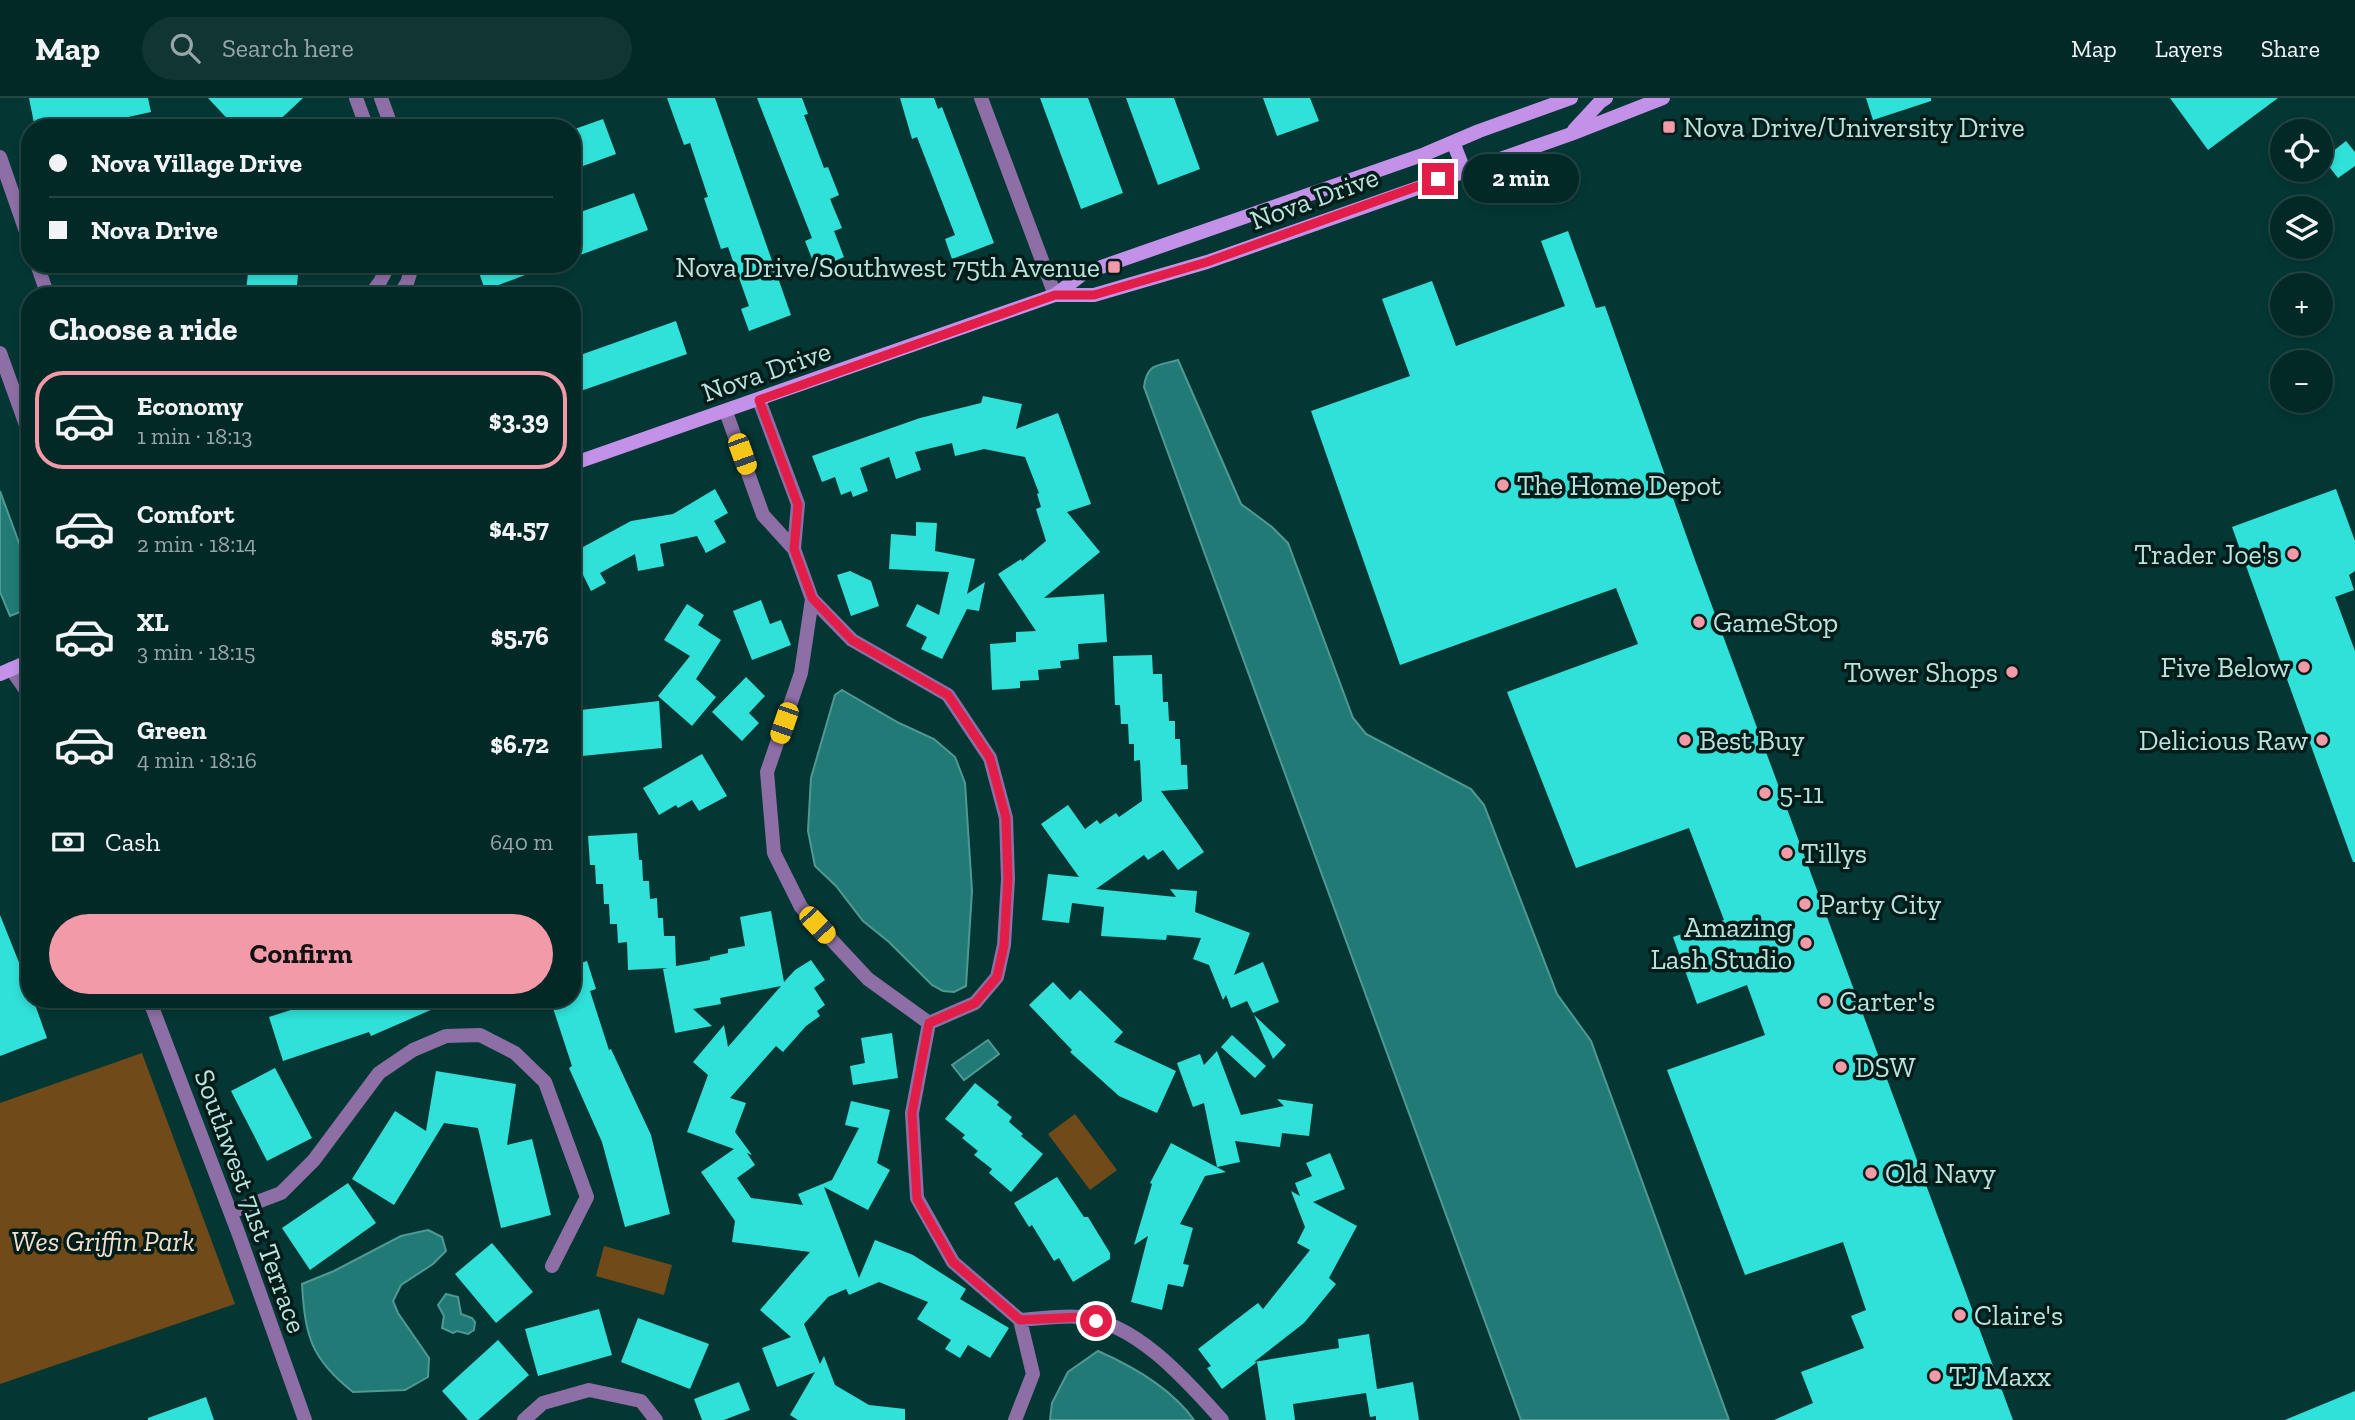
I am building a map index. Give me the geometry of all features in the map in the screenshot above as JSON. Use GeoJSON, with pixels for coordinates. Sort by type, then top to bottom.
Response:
{"type":"FeatureCollection","features":[{"type":"Feature","properties":{"kind":"street"},"geometry":{"type":"LineString","coordinates":[[356,98],[364,119]]}},
{"type":"Feature","properties":{"kind":"street"},"geometry":{"type":"LineString","coordinates":[[381,98],[389,119]]}},
{"type":"Feature","properties":{"kind":"street"},"geometry":{"type":"LineString","coordinates":[[981,98],[1055,295]]}},
{"type":"Feature","properties":{"kind":"street","name":"Nova Drive"},"geometry":{"type":"LineString","coordinates":[[581,461],[1055,295],[1084,273],[1571,98]]}},
{"type":"Feature","properties":{"kind":"street"},"geometry":{"type":"LineString","coordinates":[[1571,134],[1606,98]]}},
{"type":"Feature","properties":{"kind":"street","name":"Nova Drive"},"geometry":{"type":"LineString","coordinates":[[1055,295],[1094,295],[1207,262],[1571,134],[1662,98]]}},
{"type":"Feature","properties":{"kind":"street"},"geometry":{"type":"LineString","coordinates":[[1453,142],[1464,170]]}},
{"type":"Feature","properties":{"kind":"street"},"geometry":{"type":"LineString","coordinates":[[0,157],[21,217]]}},
{"type":"Feature","properties":{"kind":"street"},"geometry":{"type":"LineString","coordinates":[[0,353],[21,411]]}},
{"type":"Feature","properties":{"kind":"street"},"geometry":{"type":"LineString","coordinates":[[759,400],[798,505],[794,549]]}},
{"type":"Feature","properties":{"kind":"street"},"geometry":{"type":"LineString","coordinates":[[726,412],[763,515],[794,549],[812,598],[852,640],[948,695],[990,758],[1006,818],[1008,879],[1004,945],[997,977],[975,1003],[929,1023]]}},
{"type":"Feature","properties":{"kind":"street"},"geometry":{"type":"LineString","coordinates":[[812,598],[801,673],[767,772],[774,853],[801,907],[868,979],[929,1023]]}},
{"type":"Feature","properties":{"kind":"street"},"geometry":{"type":"LineString","coordinates":[[5,671],[21,687]]}},
{"type":"Feature","properties":{"kind":"street","name":"Southwest 71st Terrace"},"geometry":{"type":"LineString","coordinates":[[152,1008],[231,1212],[305,1420]]}},
{"type":"Feature","properties":{"kind":"street"},"geometry":{"type":"LineString","coordinates":[[929,1023],[912,1113],[917,1199],[953,1262],[1020,1320],[1033,1374],[1015,1420]]}},
{"type":"Feature","properties":{"kind":"street"},"geometry":{"type":"LineString","coordinates":[[231,1212],[281,1193],[314,1160],[379,1073],[414,1050],[446,1036],[480,1035],[515,1053],[545,1082],[587,1197],[552,1266]]}},
{"type":"Feature","properties":{"kind":"street"},"geometry":{"type":"LineString","coordinates":[[1020,1320],[1080,1317],[1111,1325],[1154,1351],[1222,1420]]}},
{"type":"Feature","properties":{"kind":"street"},"geometry":{"type":"LineString","coordinates":[[524,1420],[543,1403],[589,1390],[641,1401],[656,1420]]}},
{"type":"Feature","properties":{"kind":"green space","name":"Wes Griffin Park"},"geometry":{"type":"Polygon","coordinates":[[[142,1053],[235,1304],[0,1384],[0,1103],[142,1053]]]}},
{"type":"Feature","properties":{"kind":"green space"},"geometry":{"type":"Polygon","coordinates":[[[1075,1114],[1117,1170],[1090,1190],[1048,1134],[1075,1114]]]}},
{"type":"Feature","properties":{"kind":"green space"},"geometry":{"type":"Polygon","coordinates":[[[604,1246],[672,1265],[664,1295],[596,1276],[604,1246]]]}},
{"type":"Feature","properties":{"kind":"water"},"geometry":{"type":"Polygon","coordinates":[[[1178,360],[1241,504],[1288,543],[1353,718],[1366,734],[1471,789],[1484,805],[1557,994],[1591,1041],[1729,1420],[1521,1420],[1144,387],[1151,369],[1178,360]]]}},
{"type":"Feature","properties":{"kind":"water"},"geometry":{"type":"Polygon","coordinates":[[[0,491],[21,548],[21,612],[10,616],[0,592],[0,491]]]}},
{"type":"Feature","properties":{"kind":"water"},"geometry":{"type":"Polygon","coordinates":[[[842,690],[899,723],[934,739],[955,757],[965,783],[972,891],[966,986],[954,992],[943,991],[932,985],[889,942],[863,921],[836,886],[815,866],[808,831],[811,778],[835,695],[842,690]]]}},
{"type":"Feature","properties":{"kind":"water"},"geometry":{"type":"Polygon","coordinates":[[[988,1040],[999,1054],[964,1080],[952,1065],[988,1040]]]}},
{"type":"Feature","properties":{"kind":"water"},"geometry":{"type":"Polygon","coordinates":[[[428,1230],[442,1237],[446,1251],[433,1264],[401,1285],[393,1301],[398,1313],[429,1358],[428,1377],[405,1390],[353,1392],[328,1369],[313,1345],[305,1318],[302,1284],[334,1271],[401,1236],[428,1230]]]}},
{"type":"Feature","properties":{"kind":"water"},"geometry":{"type":"Polygon","coordinates":[[[446,1294],[458,1297],[461,1314],[475,1322],[474,1330],[468,1334],[457,1331],[453,1333],[442,1328],[444,1316],[438,1305],[446,1294]]]}},
{"type":"Feature","properties":{"kind":"water"},"geometry":{"type":"Polygon","coordinates":[[[1098,1351],[1163,1388],[1194,1420],[1050,1420],[1052,1403],[1068,1372],[1098,1351]]]}},
{"type":"Feature","properties":{"kind":"building"},"geometry":{"type":"Polygon","coordinates":[[[29,98],[148,98],[151,112],[119,119],[33,119],[29,98]]]}},
{"type":"Feature","properties":{"kind":"building"},"geometry":{"type":"Polygon","coordinates":[[[208,98],[303,98],[281,119],[228,119],[208,98]]]}},
{"type":"Feature","properties":{"kind":"building"},"geometry":{"type":"Polygon","coordinates":[[[667,98],[715,98],[791,315],[749,331],[741,309],[749,306],[728,247],[721,249],[704,198],[708,197],[690,143],[684,145],[667,98]]]}},
{"type":"Feature","properties":{"kind":"building"},"geometry":{"type":"Polygon","coordinates":[[[757,98],[802,98],[808,114],[804,115],[824,168],[828,167],[839,195],[830,199],[842,228],[834,231],[844,257],[816,269],[805,241],[812,238],[757,98]]]}},
{"type":"Feature","properties":{"kind":"building"},"geometry":{"type":"Polygon","coordinates":[[[900,98],[934,98],[938,109],[942,107],[994,243],[952,259],[945,239],[955,235],[917,137],[912,139],[900,98]]]}},
{"type":"Feature","properties":{"kind":"building"},"geometry":{"type":"Polygon","coordinates":[[[1040,98],[1088,98],[1123,193],[1081,209],[1040,98]]]}},
{"type":"Feature","properties":{"kind":"building"},"geometry":{"type":"Polygon","coordinates":[[[1126,98],[1174,98],[1200,169],[1158,185],[1126,98]]]}},
{"type":"Feature","properties":{"kind":"building"},"geometry":{"type":"Polygon","coordinates":[[[1263,98],[1310,98],[1319,121],[1277,136],[1263,98]]]}},
{"type":"Feature","properties":{"kind":"building"},"geometry":{"type":"Polygon","coordinates":[[[1866,98],[1931,98],[1931,101],[1873,120],[1866,98]]]}},
{"type":"Feature","properties":{"kind":"building"},"geometry":{"type":"Polygon","coordinates":[[[2170,98],[2278,98],[2208,150],[2170,98]]]}},
{"type":"Feature","properties":{"kind":"building"},"geometry":{"type":"Polygon","coordinates":[[[603,119],[616,154],[581,167],[581,127],[603,119]]]}},
{"type":"Feature","properties":{"kind":"building"},"geometry":{"type":"Polygon","coordinates":[[[2346,141],[2355,152],[2355,166],[2338,178],[2333,172],[2333,151],[2346,141]]]}},
{"type":"Feature","properties":{"kind":"building"},"geometry":{"type":"Polygon","coordinates":[[[634,193],[648,230],[581,255],[581,212],[634,193]]]}},
{"type":"Feature","properties":{"kind":"building"},"geometry":{"type":"Polygon","coordinates":[[[1568,231],[1596,308],[1605,306],[1695,560],[2013,1420],[1774,1420],[1813,1403],[1801,1372],[1864,1348],[1851,1316],[1866,1310],[1843,1242],[1745,1275],[1667,1070],[1765,1035],[1747,985],[1697,1004],[1673,937],[1724,920],[1689,828],[1576,868],[1507,692],[1638,644],[1616,588],[1400,665],[1311,411],[1410,376],[1382,299],[1432,281],[1456,346],[1565,306],[1541,241],[1568,231]]]}},
{"type":"Feature","properties":{"kind":"building"},"geometry":{"type":"Polygon","coordinates":[[[248,273],[298,273],[297,287],[246,287],[248,273]]]}},
{"type":"Feature","properties":{"kind":"building"},"geometry":{"type":"Polygon","coordinates":[[[479,273],[530,273],[493,287],[484,287],[479,273]]]}},
{"type":"Feature","properties":{"kind":"building"},"geometry":{"type":"Polygon","coordinates":[[[676,321],[687,354],[581,391],[581,355],[676,321]]]}},
{"type":"Feature","properties":{"kind":"building"},"geometry":{"type":"Polygon","coordinates":[[[983,396],[1022,404],[1016,429],[1058,413],[1091,504],[1067,512],[1100,552],[1044,598],[1104,594],[1107,642],[1078,644],[1079,659],[1060,661],[1061,668],[1038,670],[1039,680],[1020,681],[1020,688],[992,690],[990,644],[1016,642],[1016,632],[1036,631],[998,574],[1021,559],[1022,561],[1046,541],[1036,509],[1041,507],[1037,494],[1039,493],[1025,457],[984,449],[955,456],[952,443],[915,452],[921,470],[896,479],[889,457],[860,468],[868,491],[853,497],[851,491],[841,495],[835,477],[822,482],[812,456],[920,418],[981,403],[983,396]]]}},
{"type":"Feature","properties":{"kind":"building"},"geometry":{"type":"Polygon","coordinates":[[[715,489],[728,513],[714,521],[726,542],[706,553],[697,536],[660,544],[664,566],[638,571],[635,554],[600,573],[606,583],[591,591],[581,571],[581,548],[631,521],[673,514],[715,489]]]}},
{"type":"Feature","properties":{"kind":"building"},"geometry":{"type":"Polygon","coordinates":[[[2336,489],[2355,541],[2355,571],[2349,575],[2354,590],[2335,597],[2355,651],[2355,862],[2232,527],[2336,489]]]}},
{"type":"Feature","properties":{"kind":"building"},"geometry":{"type":"Polygon","coordinates":[[[916,522],[937,523],[935,551],[975,559],[967,594],[985,582],[979,611],[967,609],[942,659],[921,649],[927,637],[906,626],[917,604],[939,615],[949,572],[889,569],[891,534],[916,536],[916,522]]]}},
{"type":"Feature","properties":{"kind":"building"},"geometry":{"type":"Polygon","coordinates":[[[850,571],[871,581],[879,606],[851,616],[837,575],[850,571]]]}},
{"type":"Feature","properties":{"kind":"building"},"geometry":{"type":"Polygon","coordinates":[[[761,600],[770,624],[781,620],[791,645],[752,660],[733,611],[761,600]]]}},
{"type":"Feature","properties":{"kind":"building"},"geometry":{"type":"Polygon","coordinates":[[[687,604],[704,615],[698,625],[721,640],[696,679],[716,697],[692,726],[658,696],[690,656],[664,640],[687,604]]]}},
{"type":"Feature","properties":{"kind":"building"},"geometry":{"type":"Polygon","coordinates":[[[1152,655],[1153,674],[1162,674],[1163,702],[1168,702],[1169,721],[1175,721],[1175,739],[1180,739],[1181,765],[1187,765],[1188,789],[1161,791],[1204,852],[1178,870],[1163,850],[1148,860],[1144,855],[1096,889],[1176,897],[1170,889],[1197,891],[1195,912],[1250,933],[1234,975],[1263,962],[1279,1002],[1253,1013],[1247,1001],[1231,1008],[1226,995],[1223,1000],[1209,965],[1193,959],[1201,938],[1167,935],[1166,940],[1101,936],[1104,907],[1072,903],[1069,923],[1042,920],[1048,874],[1079,877],[1041,824],[1068,805],[1085,829],[1097,820],[1100,824],[1116,813],[1119,817],[1142,801],[1140,760],[1134,761],[1134,744],[1129,744],[1128,724],[1121,724],[1120,705],[1115,705],[1113,656],[1152,655]]]}},
{"type":"Feature","properties":{"kind":"building"},"geometry":{"type":"Polygon","coordinates":[[[746,677],[765,696],[749,713],[759,723],[742,741],[712,712],[746,677]]]}},
{"type":"Feature","properties":{"kind":"building"},"geometry":{"type":"Polygon","coordinates":[[[659,701],[662,748],[581,756],[581,710],[659,701]]]}},
{"type":"Feature","properties":{"kind":"building"},"geometry":{"type":"Polygon","coordinates":[[[702,754],[727,796],[699,811],[692,800],[659,815],[643,788],[702,754]]]}},
{"type":"Feature","properties":{"kind":"building"},"geometry":{"type":"Polygon","coordinates":[[[637,833],[643,881],[649,881],[650,899],[657,898],[658,918],[663,918],[664,936],[675,936],[676,966],[710,960],[710,957],[728,953],[728,949],[745,946],[740,917],[771,911],[784,982],[795,970],[811,960],[825,980],[814,988],[825,1005],[817,1011],[820,1016],[806,1026],[783,1052],[776,1046],[730,1098],[746,1103],[735,1132],[752,1155],[747,1153],[755,1165],[737,1178],[751,1198],[803,1205],[798,1194],[832,1180],[859,1128],[845,1125],[851,1101],[890,1110],[877,1163],[890,1170],[868,1210],[824,1187],[859,1278],[875,1240],[913,1255],[966,1289],[960,1299],[1009,1328],[990,1358],[968,1345],[960,1358],[945,1349],[951,1340],[917,1319],[928,1302],[879,1282],[849,1295],[846,1289],[828,1297],[804,1324],[820,1364],[824,1356],[835,1385],[869,1405],[905,1409],[905,1420],[798,1420],[790,1415],[815,1372],[777,1387],[762,1348],[791,1337],[760,1310],[810,1252],[732,1242],[735,1221],[701,1172],[734,1149],[687,1132],[708,1075],[693,1062],[724,1025],[728,1047],[781,986],[720,998],[721,1004],[693,1009],[712,1026],[675,1033],[663,969],[668,968],[628,970],[627,942],[618,943],[617,924],[610,924],[609,904],[604,904],[603,884],[596,884],[595,865],[590,865],[588,836],[637,833]]]}},
{"type":"Feature","properties":{"kind":"building"},"geometry":{"type":"Polygon","coordinates":[[[0,915],[21,968],[21,1008],[36,1008],[47,1038],[0,1056],[0,915]]]}},
{"type":"Feature","properties":{"kind":"building"},"geometry":{"type":"Polygon","coordinates":[[[587,961],[596,989],[590,991],[609,1050],[611,1049],[651,1135],[670,1214],[625,1227],[602,1142],[569,1068],[572,1066],[553,1008],[581,1008],[581,963],[587,961]]]}},
{"type":"Feature","properties":{"kind":"building"},"geometry":{"type":"Polygon","coordinates":[[[1053,982],[1070,1000],[1080,990],[1123,1032],[1114,1042],[1176,1071],[1157,1113],[1119,1096],[1070,1052],[1072,1050],[1029,1005],[1053,982]]]}},
{"type":"Feature","properties":{"kind":"building"},"geometry":{"type":"Polygon","coordinates":[[[297,1008],[435,1008],[371,1036],[369,1032],[283,1061],[269,1017],[297,1008]]]}},
{"type":"Feature","properties":{"kind":"building"},"geometry":{"type":"Polygon","coordinates":[[[1254,1015],[1286,1045],[1273,1059],[1254,1015]]]}},
{"type":"Feature","properties":{"kind":"building"},"geometry":{"type":"Polygon","coordinates":[[[892,1033],[898,1078],[853,1085],[850,1066],[865,1063],[861,1038],[892,1033]]]}},
{"type":"Feature","properties":{"kind":"building"},"geometry":{"type":"Polygon","coordinates":[[[1232,1035],[1266,1066],[1255,1078],[1221,1047],[1232,1035]]]}},
{"type":"Feature","properties":{"kind":"building"},"geometry":{"type":"Polygon","coordinates":[[[1217,1051],[1241,1115],[1284,1106],[1277,1099],[1313,1104],[1309,1136],[1282,1133],[1280,1147],[1235,1141],[1240,1162],[1217,1167],[1204,1103],[1193,1107],[1177,1063],[1200,1054],[1204,1065],[1217,1051]]]}},
{"type":"Feature","properties":{"kind":"building"},"geometry":{"type":"Polygon","coordinates":[[[275,1068],[312,1138],[267,1161],[231,1091],[275,1068]]]}},
{"type":"Feature","properties":{"kind":"building"},"geometry":{"type":"Polygon","coordinates":[[[436,1071],[516,1084],[507,1145],[532,1139],[551,1215],[501,1228],[478,1128],[444,1123],[394,1205],[352,1179],[395,1111],[426,1131],[436,1071]]]}},
{"type":"Feature","properties":{"kind":"building"},"geometry":{"type":"Polygon","coordinates":[[[975,1083],[999,1102],[997,1105],[1012,1117],[1009,1122],[1043,1154],[1011,1192],[989,1173],[992,1169],[974,1155],[978,1151],[962,1138],[965,1135],[945,1119],[975,1083]]]}},
{"type":"Feature","properties":{"kind":"building"},"geometry":{"type":"Polygon","coordinates":[[[1171,1143],[1226,1172],[1205,1176],[1180,1224],[1193,1228],[1183,1264],[1189,1265],[1183,1287],[1168,1284],[1162,1310],[1131,1302],[1148,1236],[1134,1245],[1152,1184],[1150,1183],[1171,1143]]]}},
{"type":"Feature","properties":{"kind":"building"},"geometry":{"type":"Polygon","coordinates":[[[1330,1153],[1345,1189],[1313,1202],[1357,1226],[1329,1278],[1336,1284],[1304,1323],[1254,1362],[1339,1348],[1338,1339],[1369,1334],[1377,1389],[1413,1382],[1419,1420],[1376,1420],[1376,1416],[1370,1417],[1366,1393],[1293,1404],[1295,1420],[1266,1420],[1257,1362],[1222,1389],[1207,1368],[1211,1366],[1198,1349],[1258,1303],[1263,1309],[1310,1250],[1297,1243],[1305,1227],[1291,1191],[1300,1196],[1295,1183],[1312,1176],[1306,1163],[1330,1153]]]}},
{"type":"Feature","properties":{"kind":"building"},"geometry":{"type":"Polygon","coordinates":[[[1057,1177],[1084,1217],[1088,1217],[1110,1253],[1110,1259],[1073,1282],[1059,1258],[1054,1261],[1032,1225],[1029,1227],[1014,1203],[1057,1177]]]}},
{"type":"Feature","properties":{"kind":"building"},"geometry":{"type":"Polygon","coordinates":[[[348,1183],[376,1223],[310,1270],[282,1228],[348,1183]]]}},
{"type":"Feature","properties":{"kind":"building"},"geometry":{"type":"Polygon","coordinates":[[[492,1243],[533,1292],[496,1323],[455,1274],[492,1243]]]}},
{"type":"Feature","properties":{"kind":"building"},"geometry":{"type":"Polygon","coordinates":[[[599,1309],[612,1355],[538,1376],[525,1329],[599,1309]]]}},
{"type":"Feature","properties":{"kind":"building"},"geometry":{"type":"Polygon","coordinates":[[[638,1318],[709,1344],[690,1389],[621,1362],[638,1318]]]}},
{"type":"Feature","properties":{"kind":"building"},"geometry":{"type":"Polygon","coordinates":[[[498,1340],[529,1375],[478,1420],[468,1420],[442,1391],[498,1340]]]}},
{"type":"Feature","properties":{"kind":"building"},"geometry":{"type":"Polygon","coordinates":[[[739,1382],[750,1410],[724,1420],[702,1420],[694,1399],[739,1382]]]}},
{"type":"Feature","properties":{"kind":"building"},"geometry":{"type":"Polygon","coordinates":[[[2355,1391],[2355,1420],[2285,1420],[2355,1391]]]}},
{"type":"Feature","properties":{"kind":"building"},"geometry":{"type":"Polygon","coordinates":[[[206,1397],[214,1420],[148,1420],[148,1418],[206,1397]]]}},
{"type":"Feature","properties":{"kind":"place","name":"Nova Drive/University Drive"},"geometry":{"type":"Point","coordinates":[1669,127]}},
{"type":"Feature","properties":{"kind":"place","name":"Nova Drive/Southwest 75th Avenue"},"geometry":{"type":"Point","coordinates":[1114,267]}},
{"type":"Feature","properties":{"kind":"place","name":"The Home Depot"},"geometry":{"type":"Point","coordinates":[1503,485]}},
{"type":"Feature","properties":{"kind":"place","name":"Trader Joe's"},"geometry":{"type":"Point","coordinates":[2293,554]}},
{"type":"Feature","properties":{"kind":"place","name":"GameStop"},"geometry":{"type":"Point","coordinates":[1699,622]}},
{"type":"Feature","properties":{"kind":"place","name":"Five Below"},"geometry":{"type":"Point","coordinates":[2304,667]}},
{"type":"Feature","properties":{"kind":"place","name":"Tower Shops"},"geometry":{"type":"Point","coordinates":[2012,672]}},
{"type":"Feature","properties":{"kind":"place","name":"Best Buy"},"geometry":{"type":"Point","coordinates":[1685,740]}},
{"type":"Feature","properties":{"kind":"place","name":"Delicious Raw"},"geometry":{"type":"Point","coordinates":[2322,740]}},
{"type":"Feature","properties":{"kind":"place","name":"5-11"},"geometry":{"type":"Point","coordinates":[1765,793]}},
{"type":"Feature","properties":{"kind":"place","name":"Tillys"},"geometry":{"type":"Point","coordinates":[1787,853]}},
{"type":"Feature","properties":{"kind":"place","name":"Party City"},"geometry":{"type":"Point","coordinates":[1805,904]}},
{"type":"Feature","properties":{"kind":"place","name":"Amazing Lash Studio"},"geometry":{"type":"Point","coordinates":[1806,943]}},
{"type":"Feature","properties":{"kind":"place","name":"Carter's"},"geometry":{"type":"Point","coordinates":[1825,1001]}},
{"type":"Feature","properties":{"kind":"place","name":"DSW"},"geometry":{"type":"Point","coordinates":[1841,1067]}},
{"type":"Feature","properties":{"kind":"place","name":"Old Navy"},"geometry":{"type":"Point","coordinates":[1871,1173]}},
{"type":"Feature","properties":{"kind":"place","name":"Claire's"},"geometry":{"type":"Point","coordinates":[1960,1315]}},
{"type":"Feature","properties":{"kind":"place","name":"TJ Maxx"},"geometry":{"type":"Point","coordinates":[1935,1376]}},
{"type":"Feature","properties":{"kind":"route"},"geometry":{"type":"LineString","coordinates":[[1096,1321],[1080,1317],[1020,1320],[953,1262],[917,1199],[912,1113],[929,1023],[975,1003],[997,977],[1004,945],[1008,879],[1006,818],[990,758],[948,695],[852,640],[812,598],[794,549],[798,505],[759,400],[1055,295],[1094,295],[1207,262],[1438,179]]}}]}
